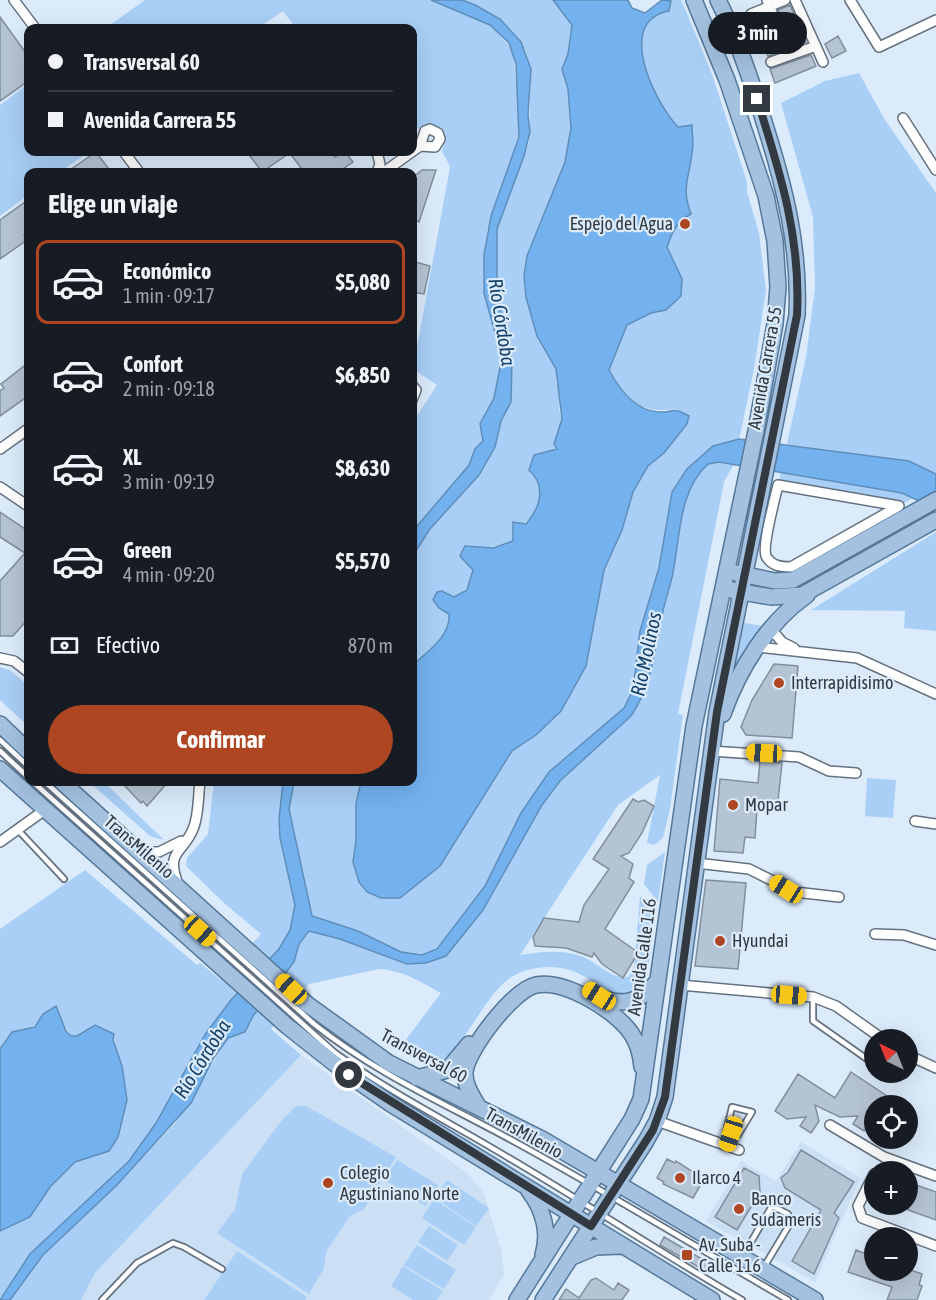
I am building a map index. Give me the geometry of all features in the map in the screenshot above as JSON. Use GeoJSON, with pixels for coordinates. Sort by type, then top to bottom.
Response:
{"type":"FeatureCollection","features":[{"type":"Feature","properties":{"kind":"main road","name":"Avenida Carrera 55"},"geometry":{"type":"LineString","coordinates":[[694,0],[748,138],[766,196],[775,241],[778,287],[775,324],[756,431],[725,570]]}},
{"type":"Feature","properties":{"kind":"main road","name":"Avenida Carrera 55"},"geometry":{"type":"LineString","coordinates":[[718,0],[750,76],[778,167],[793,227],[797,263],[797,315],[744,574]]}},
{"type":"Feature","properties":{"kind":"main road"},"geometry":{"type":"LineString","coordinates":[[725,570],[775,581],[793,580],[930,504]]}},
{"type":"Feature","properties":{"kind":"main road"},"geometry":{"type":"LineString","coordinates":[[711,751],[730,697],[758,647],[785,613],[813,591],[936,520]]}},
{"type":"Feature","properties":{"kind":"main road","name":"Avenida Calle 116"},"geometry":{"type":"LineString","coordinates":[[517,1300],[637,1109],[644,1081],[694,726],[725,570]]}},
{"type":"Feature","properties":{"kind":"main road"},"geometry":{"type":"LineString","coordinates":[[543,1300],[657,1121],[665,1097],[711,751],[744,574]]}},
{"type":"Feature","properties":{"kind":"main road"},"geometry":{"type":"LineString","coordinates":[[722,588],[782,598],[813,591]]}},
{"type":"Feature","properties":{"kind":"main road"},"geometry":{"type":"LineString","coordinates":[[0,724],[24,747]]}},
{"type":"Feature","properties":{"kind":"main road"},"geometry":{"type":"LineString","coordinates":[[0,769],[227,963],[370,1090],[518,1180],[576,1208],[595,1220],[621,1246],[712,1300]]}},
{"type":"Feature","properties":{"kind":"main road","name":"Transversal 60"},"geometry":{"type":"LineString","coordinates":[[67,786],[179,886],[240,949],[304,1008],[417,1078],[478,1106],[614,1191],[742,1257],[815,1300]]}},
{"type":"Feature","properties":{"kind":"main road"},"geometry":{"type":"LineString","coordinates":[[417,1078],[435,1076],[453,1066],[502,997],[525,981],[542,977],[567,979],[609,1001],[623,1003],[644,996],[659,978]]}},
{"type":"Feature","properties":{"kind":"main road"},"geometry":{"type":"LineString","coordinates":[[478,1106],[465,1079],[468,1060],[508,1002],[520,992],[536,985],[556,985],[572,990],[625,1024],[639,1049],[644,1081]]}},
{"type":"Feature","properties":{"kind":"main road"},"geometry":{"type":"LineString","coordinates":[[518,1180],[534,1198],[544,1220],[545,1242],[539,1265]]}},
{"type":"Feature","properties":{"kind":"main road"},"geometry":{"type":"LineString","coordinates":[[569,1259],[596,1247],[621,1246]]}},
{"type":"Feature","properties":{"kind":"street"},"geometry":{"type":"LineString","coordinates":[[14,0],[32,24]]}},
{"type":"Feature","properties":{"kind":"street"},"geometry":{"type":"LineString","coordinates":[[751,14],[768,3],[784,0]]}},
{"type":"Feature","properties":{"kind":"street"},"geometry":{"type":"LineString","coordinates":[[795,0],[824,62]]}},
{"type":"Feature","properties":{"kind":"street"},"geometry":{"type":"LineString","coordinates":[[850,0],[879,47],[936,20]]}},
{"type":"Feature","properties":{"kind":"street"},"geometry":{"type":"LineString","coordinates":[[768,3],[790,55]]}},
{"type":"Feature","properties":{"kind":"street"},"geometry":{"type":"LineString","coordinates":[[771,62],[816,46]]}},
{"type":"Feature","properties":{"kind":"street"},"geometry":{"type":"LineString","coordinates":[[903,118],[936,170]]}},
{"type":"Feature","properties":{"kind":"street"},"geometry":{"type":"LineString","coordinates":[[389,168],[406,156]]}},
{"type":"Feature","properties":{"kind":"street"},"geometry":{"type":"LineString","coordinates":[[0,449],[24,432]]}},
{"type":"Feature","properties":{"kind":"street"},"geometry":{"type":"LineString","coordinates":[[778,485],[855,498],[899,506],[791,567],[782,567],[771,562],[765,550],[778,485]]}},
{"type":"Feature","properties":{"kind":"street"},"geometry":{"type":"LineString","coordinates":[[0,487],[24,503]]}},
{"type":"Feature","properties":{"kind":"street"},"geometry":{"type":"LineString","coordinates":[[771,629],[782,642],[802,652]]}},
{"type":"Feature","properties":{"kind":"street"},"geometry":{"type":"LineString","coordinates":[[758,647],[857,658],[936,694]]}},
{"type":"Feature","properties":{"kind":"street"},"geometry":{"type":"LineString","coordinates":[[0,658],[14,661],[24,669]]}},
{"type":"Feature","properties":{"kind":"street"},"geometry":{"type":"LineString","coordinates":[[711,751],[799,757],[829,771],[856,773]]}},
{"type":"Feature","properties":{"kind":"street"},"geometry":{"type":"LineString","coordinates":[[179,886],[173,865],[177,851],[194,827],[199,786]]}},
{"type":"Feature","properties":{"kind":"street"},"geometry":{"type":"LineString","coordinates":[[0,842],[46,809]]}},
{"type":"Feature","properties":{"kind":"street"},"geometry":{"type":"LineString","coordinates":[[915,821],[936,824]]}},
{"type":"Feature","properties":{"kind":"street"},"geometry":{"type":"LineString","coordinates":[[140,852],[159,852],[186,838]]}},
{"type":"Feature","properties":{"kind":"street"},"geometry":{"type":"LineString","coordinates":[[696,863],[749,869],[795,892],[839,897]]}},
{"type":"Feature","properties":{"kind":"street"},"geometry":{"type":"LineString","coordinates":[[875,934],[904,935],[936,945]]}},
{"type":"Feature","properties":{"kind":"street"},"geometry":{"type":"LineString","coordinates":[[680,985],[813,997],[836,1006],[868,1029]]}},
{"type":"Feature","properties":{"kind":"street"},"geometry":{"type":"LineString","coordinates":[[918,1060],[936,1068]]}},
{"type":"Feature","properties":{"kind":"street"},"geometry":{"type":"LineString","coordinates":[[657,1121],[739,1150]]}},
{"type":"Feature","properties":{"kind":"street"},"geometry":{"type":"LineString","coordinates":[[830,1125],[884,1156],[936,1176]]}},
{"type":"Feature","properties":{"kind":"street"},"geometry":{"type":"LineString","coordinates":[[881,1161],[884,1156]]}},
{"type":"Feature","properties":{"kind":"street"},"geometry":{"type":"LineString","coordinates":[[864,1194],[858,1206],[862,1218],[936,1246]]}},
{"type":"Feature","properties":{"kind":"lane"},"geometry":{"type":"LineString","coordinates":[[0,740],[24,762]]}},
{"type":"Feature","properties":{"kind":"lane"},"geometry":{"type":"LineString","coordinates":[[0,751],[24,773]]}},
{"type":"Feature","properties":{"kind":"lane","name":"TransMilenio"},"geometry":{"type":"LineString","coordinates":[[37,786],[227,963]]}},
{"type":"Feature","properties":{"kind":"lane","name":"TransMilenio"},"geometry":{"type":"LineString","coordinates":[[50,786],[240,949]]}},
{"type":"Feature","properties":{"kind":"lane"},"geometry":{"type":"LineString","coordinates":[[18,830],[64,879]]}},
{"type":"Feature","properties":{"kind":"lane"},"geometry":{"type":"LineString","coordinates":[[813,997],[813,1021],[864,1057]]}},
{"type":"Feature","properties":{"kind":"lane","name":"TransMilenio"},"geometry":{"type":"LineString","coordinates":[[304,1008],[345,1049],[389,1077],[517,1143],[594,1179]]}},
{"type":"Feature","properties":{"kind":"lane","name":"TransMilenio"},"geometry":{"type":"LineString","coordinates":[[291,1022],[367,1075],[576,1208]]}},
{"type":"Feature","properties":{"kind":"lane"},"geometry":{"type":"LineString","coordinates":[[732,1107],[752,1112],[738,1135],[731,1134],[726,1132],[732,1107]]}},
{"type":"Feature","properties":{"kind":"lane"},"geometry":{"type":"LineString","coordinates":[[727,1145],[731,1134]]}},
{"type":"Feature","properties":{"kind":"lane"},"geometry":{"type":"LineString","coordinates":[[614,1191],[788,1300]]}},
{"type":"Feature","properties":{"kind":"lane"},"geometry":{"type":"LineString","coordinates":[[742,1257],[770,1209],[775,1206],[791,1218],[791,1222],[762,1270]]}},
{"type":"Feature","properties":{"kind":"lane"},"geometry":{"type":"LineString","coordinates":[[595,1220],[742,1300]]}},
{"type":"Feature","properties":{"kind":"lane"},"geometry":{"type":"LineString","coordinates":[[102,1300],[122,1275],[136,1263],[173,1243],[222,1269]]}},
{"type":"Feature","properties":{"kind":"shaded area"},"geometry":{"type":"Polygon","coordinates":[[[145,0],[431,0],[490,25],[513,50],[520,127],[515,152],[487,231],[484,293],[502,358],[494,398],[480,424],[483,441],[475,449],[469,465],[417,526],[417,416],[437,385],[417,372],[417,347],[450,167],[442,151],[446,138],[441,128],[429,124],[418,129],[417,127],[417,24],[293,24],[283,11],[264,24],[112,24],[145,0]]]}},
{"type":"Feature","properties":{"kind":"shaded area"},"geometry":{"type":"Polygon","coordinates":[[[462,0],[553,0],[572,25],[568,54],[562,69],[568,89],[571,128],[565,162],[527,256],[526,297],[537,336],[556,369],[556,382],[561,395],[559,410],[562,419],[554,444],[557,449],[542,454],[537,476],[541,488],[534,515],[515,531],[513,541],[460,556],[473,570],[470,583],[454,597],[446,595],[439,608],[449,614],[446,629],[437,642],[417,661],[417,550],[429,530],[479,475],[495,447],[501,421],[512,395],[512,361],[497,294],[497,228],[529,142],[531,69],[526,52],[516,36],[484,10],[462,0]]]}},
{"type":"Feature","properties":{"kind":"shaded area"},"geometry":{"type":"Polygon","coordinates":[[[681,0],[713,77],[747,182],[747,192],[759,233],[766,290],[754,369],[734,464],[724,482],[678,714],[683,715],[670,809],[663,838],[654,845],[647,843],[660,775],[618,805],[520,955],[565,952],[587,958],[616,976],[628,977],[634,968],[640,896],[651,916],[653,928],[650,959],[641,984],[629,994],[621,995],[606,990],[567,969],[544,967],[520,973],[502,984],[454,1050],[444,1059],[434,1063],[402,1045],[441,993],[404,974],[379,969],[309,984],[271,1029],[301,1055],[95,1273],[81,1300],[10,1300],[43,1255],[117,1185],[176,1122],[228,1038],[245,1032],[253,1016],[294,963],[299,944],[308,934],[310,911],[289,809],[293,786],[360,786],[356,803],[356,841],[353,862],[359,882],[368,892],[381,898],[400,898],[440,866],[513,751],[536,735],[561,711],[586,666],[604,570],[622,530],[633,492],[648,465],[664,453],[677,409],[653,409],[636,403],[621,390],[609,370],[627,325],[651,313],[666,310],[682,279],[667,247],[676,228],[691,214],[686,190],[693,151],[692,125],[678,128],[661,105],[647,77],[641,47],[650,20],[671,1],[681,0]]]}},
{"type":"Feature","properties":{"kind":"shaded area"},"geometry":{"type":"Polygon","coordinates":[[[859,73],[885,120],[936,193],[936,485],[899,506],[778,485],[806,357],[815,288],[813,217],[781,103],[825,81],[859,73]]]}},
{"type":"Feature","properties":{"kind":"shaded area"},"geometry":{"type":"Polygon","coordinates":[[[24,87],[24,156],[83,156],[66,168],[24,168],[24,198],[0,216],[0,105],[24,87]]]}},
{"type":"Feature","properties":{"kind":"shaded area"},"geometry":{"type":"Polygon","coordinates":[[[936,532],[936,631],[904,628],[905,611],[811,610],[936,532]]]}},
{"type":"Feature","properties":{"kind":"shaded area"},"geometry":{"type":"Polygon","coordinates":[[[740,622],[763,626],[728,679],[740,622]]]}},
{"type":"Feature","properties":{"kind":"shaded area"},"geometry":{"type":"Polygon","coordinates":[[[0,667],[10,670],[24,682],[24,722],[0,700],[0,667]]]}},
{"type":"Feature","properties":{"kind":"shaded area"},"geometry":{"type":"Polygon","coordinates":[[[867,778],[896,780],[893,818],[865,816],[867,778]]]}},
{"type":"Feature","properties":{"kind":"shaded area"},"geometry":{"type":"Polygon","coordinates":[[[94,786],[108,786],[164,840],[150,836],[94,786]]]}},
{"type":"Feature","properties":{"kind":"shaded area"},"geometry":{"type":"Polygon","coordinates":[[[214,786],[283,786],[279,819],[280,838],[296,905],[290,930],[279,949],[231,1000],[206,1033],[156,1123],[129,1161],[30,1254],[0,1300],[0,1231],[30,1217],[50,1187],[75,1162],[109,1151],[122,1066],[115,1049],[114,1034],[83,1031],[77,1036],[71,1036],[59,1015],[6,1038],[0,1049],[0,929],[85,870],[197,965],[200,963],[220,979],[261,934],[225,904],[186,866],[187,858],[208,834],[214,786]]]}},
{"type":"Feature","properties":{"kind":"shaded area"},"geometry":{"type":"Polygon","coordinates":[[[665,852],[658,902],[644,884],[647,865],[665,852]]]}},
{"type":"Feature","properties":{"kind":"shaded area","name":"Colegio Agustiniano Norte"},"geometry":{"type":"Polygon","coordinates":[[[301,1055],[467,1173],[484,1193],[502,1253],[504,1275],[489,1300],[81,1300],[95,1273],[301,1055]]]}},
{"type":"Feature","properties":{"kind":"shaded area"},"geometry":{"type":"Polygon","coordinates":[[[296,1106],[306,1106],[396,1157],[364,1209],[350,1216],[326,1252],[324,1268],[309,1294],[217,1233],[235,1209],[242,1174],[282,1120],[296,1106]]]}},
{"type":"Feature","properties":{"kind":"shaded area"},"geometry":{"type":"Polygon","coordinates":[[[801,1142],[860,1178],[815,1282],[706,1221],[741,1161],[776,1181],[801,1142]]]}},
{"type":"Feature","properties":{"kind":"shaded area"},"geometry":{"type":"Polygon","coordinates":[[[397,1160],[438,1185],[425,1206],[384,1180],[397,1160]]]}},
{"type":"Feature","properties":{"kind":"shaded area"},"geometry":{"type":"Polygon","coordinates":[[[447,1180],[489,1208],[476,1226],[435,1198],[447,1180]]]}},
{"type":"Feature","properties":{"kind":"shaded area"},"geometry":{"type":"Polygon","coordinates":[[[434,1199],[476,1227],[464,1245],[422,1218],[434,1199]]]}},
{"type":"Feature","properties":{"kind":"shaded area"},"geometry":{"type":"Polygon","coordinates":[[[429,1226],[458,1245],[447,1261],[418,1242],[429,1226]]]}},
{"type":"Feature","properties":{"kind":"shaded area"},"geometry":{"type":"Polygon","coordinates":[[[417,1245],[456,1270],[444,1289],[404,1265],[417,1245]]]}},
{"type":"Feature","properties":{"kind":"shaded area"},"geometry":{"type":"Polygon","coordinates":[[[237,1251],[307,1297],[305,1300],[204,1300],[237,1251]]]}},
{"type":"Feature","properties":{"kind":"shaded area"},"geometry":{"type":"Polygon","coordinates":[[[403,1266],[443,1291],[437,1300],[413,1300],[391,1286],[403,1266]]]}},
{"type":"Feature","properties":{"kind":"water","name":"Río Córdoba"},"geometry":{"type":"Polygon","coordinates":[[[431,0],[462,0],[500,19],[521,42],[531,69],[528,115],[530,132],[524,156],[497,229],[497,294],[512,361],[511,402],[501,421],[495,447],[479,475],[429,530],[417,550],[417,526],[469,465],[475,449],[483,441],[480,424],[494,398],[502,358],[484,293],[484,255],[491,216],[519,137],[516,64],[509,43],[490,25],[431,0]]]}},
{"type":"Feature","properties":{"kind":"water"},"geometry":{"type":"Polygon","coordinates":[[[553,0],[628,0],[632,8],[645,13],[662,0],[671,1],[669,11],[653,18],[644,30],[642,46],[644,64],[659,100],[669,116],[678,127],[692,125],[693,150],[686,190],[691,214],[676,228],[667,247],[682,279],[681,296],[666,310],[651,313],[627,325],[609,370],[623,391],[635,403],[649,410],[676,411],[689,416],[687,424],[664,453],[648,466],[633,492],[622,530],[604,570],[586,666],[561,711],[536,735],[512,751],[440,866],[400,898],[381,898],[367,892],[359,882],[353,862],[356,841],[356,803],[360,786],[417,786],[417,661],[442,636],[449,622],[449,614],[439,608],[433,600],[437,592],[442,591],[454,597],[467,590],[473,570],[460,556],[465,546],[493,548],[513,541],[513,522],[526,524],[535,511],[540,497],[538,483],[529,470],[534,455],[557,449],[554,444],[562,419],[556,369],[537,336],[526,297],[524,276],[527,256],[565,162],[571,128],[568,89],[562,69],[568,54],[572,25],[553,0]]]}},
{"type":"Feature","properties":{"kind":"water"},"geometry":{"type":"Polygon","coordinates":[[[739,439],[909,461],[936,474],[936,509],[902,493],[719,462],[708,464],[692,486],[683,512],[673,573],[652,665],[638,704],[631,716],[560,781],[542,805],[483,910],[446,956],[426,963],[407,964],[340,939],[309,931],[299,944],[294,962],[253,1016],[245,1032],[228,1038],[213,1059],[191,1103],[117,1185],[43,1255],[10,1300],[0,1300],[30,1254],[129,1161],[156,1123],[206,1033],[231,1000],[279,949],[290,930],[295,905],[280,838],[279,819],[283,786],[293,786],[289,809],[312,916],[358,931],[401,952],[422,955],[437,949],[485,886],[521,813],[549,772],[624,708],[633,690],[640,631],[659,568],[672,492],[687,469],[713,446],[739,439]]]}},
{"type":"Feature","properties":{"kind":"water"},"geometry":{"type":"Polygon","coordinates":[[[56,1006],[66,1031],[71,1036],[77,1036],[95,1025],[114,1034],[113,1040],[122,1066],[127,1100],[118,1137],[109,1151],[75,1162],[50,1187],[30,1217],[0,1231],[0,1049],[12,1032],[35,1027],[43,1014],[56,1006]]]}},
{"type":"Feature","properties":{"kind":"building"},"geometry":{"type":"Polygon","coordinates":[[[790,5],[806,42],[794,47],[778,10],[790,5]]]}},
{"type":"Feature","properties":{"kind":"building"},"geometry":{"type":"Polygon","coordinates":[[[766,15],[781,51],[768,56],[751,21],[766,15]]]}},
{"type":"Feature","properties":{"kind":"building"},"geometry":{"type":"Polygon","coordinates":[[[0,17],[24,50],[24,84],[0,101],[0,17]]]}},
{"type":"Feature","properties":{"kind":"building"},"geometry":{"type":"Polygon","coordinates":[[[838,36],[846,51],[832,58],[825,44],[838,36]]]}},
{"type":"Feature","properties":{"kind":"building"},"geometry":{"type":"Polygon","coordinates":[[[811,55],[816,66],[775,83],[770,69],[811,55]]]}},
{"type":"Feature","properties":{"kind":"building"},"geometry":{"type":"Polygon","coordinates":[[[90,156],[99,156],[108,168],[73,168],[90,156]]]}},
{"type":"Feature","properties":{"kind":"building"},"geometry":{"type":"Polygon","coordinates":[[[250,156],[285,156],[268,168],[259,168],[250,156]]]}},
{"type":"Feature","properties":{"kind":"building"},"geometry":{"type":"Polygon","coordinates":[[[292,156],[348,156],[353,162],[344,168],[301,168],[292,156]]]}},
{"type":"Feature","properties":{"kind":"building"},"geometry":{"type":"Polygon","coordinates":[[[422,170],[436,170],[419,222],[417,221],[417,174],[422,170]]]}},
{"type":"Feature","properties":{"kind":"building"},"geometry":{"type":"Polygon","coordinates":[[[24,203],[24,242],[0,259],[0,220],[24,203]]]}},
{"type":"Feature","properties":{"kind":"building"},"geometry":{"type":"Polygon","coordinates":[[[417,262],[430,266],[424,294],[417,293],[417,262]]]}},
{"type":"Feature","properties":{"kind":"building"},"geometry":{"type":"Polygon","coordinates":[[[24,366],[24,399],[0,416],[0,391],[4,388],[1,384],[24,366]]]}},
{"type":"Feature","properties":{"kind":"building"},"geometry":{"type":"Polygon","coordinates":[[[0,512],[24,528],[24,552],[0,537],[0,512]]]}},
{"type":"Feature","properties":{"kind":"building"},"geometry":{"type":"Polygon","coordinates":[[[24,554],[24,624],[13,636],[0,636],[0,581],[24,554]]]}},
{"type":"Feature","properties":{"kind":"building"},"geometry":{"type":"Polygon","coordinates":[[[774,664],[798,666],[792,738],[746,735],[741,727],[752,700],[774,664]]]}},
{"type":"Feature","properties":{"kind":"building","name":"Mopar"},"geometry":{"type":"Polygon","coordinates":[[[760,761],[782,763],[777,810],[757,808],[755,838],[745,837],[743,853],[714,851],[720,779],[758,783],[760,761]]]}},
{"type":"Feature","properties":{"kind":"building"},"geometry":{"type":"Polygon","coordinates":[[[125,786],[164,786],[147,806],[143,801],[141,803],[125,786]]]}},
{"type":"Feature","properties":{"kind":"building"},"geometry":{"type":"Polygon","coordinates":[[[633,799],[638,802],[644,800],[654,806],[642,833],[629,853],[621,856],[633,864],[629,878],[634,882],[605,929],[636,951],[635,958],[623,978],[602,964],[594,953],[592,957],[566,948],[535,946],[533,937],[544,918],[579,922],[584,905],[609,869],[593,859],[633,799]]]}},
{"type":"Feature","properties":{"kind":"building","name":"Hyundai"},"geometry":{"type":"Polygon","coordinates":[[[706,880],[746,883],[738,969],[695,966],[706,880]]]}},
{"type":"Feature","properties":{"kind":"building"},"geometry":{"type":"Polygon","coordinates":[[[851,1072],[864,1083],[886,1095],[864,1095],[864,1131],[853,1124],[858,1116],[840,1117],[815,1105],[819,1121],[811,1133],[800,1126],[806,1117],[787,1119],[775,1111],[798,1074],[835,1098],[851,1072]]]}},
{"type":"Feature","properties":{"kind":"building"},"geometry":{"type":"Polygon","coordinates":[[[801,1150],[854,1182],[834,1213],[839,1218],[814,1274],[792,1261],[821,1210],[785,1188],[781,1178],[788,1172],[801,1150]]]}},
{"type":"Feature","properties":{"kind":"building","name":"Ilarco 4"},"geometry":{"type":"Polygon","coordinates":[[[667,1159],[675,1163],[676,1161],[704,1179],[693,1198],[663,1184],[664,1182],[657,1178],[667,1159]]]}},
{"type":"Feature","properties":{"kind":"building"},"geometry":{"type":"Polygon","coordinates":[[[744,1168],[759,1176],[760,1192],[737,1230],[715,1217],[744,1168]]]}},
{"type":"Feature","properties":{"kind":"building"},"geometry":{"type":"Polygon","coordinates":[[[918,1186],[936,1192],[936,1220],[918,1214],[918,1186]]]}},
{"type":"Feature","properties":{"kind":"building","name":"Av. Suba - Calle 116"},"geometry":{"type":"Polygon","coordinates":[[[664,1237],[714,1266],[709,1273],[660,1245],[664,1237]]]}},
{"type":"Feature","properties":{"kind":"building"},"geometry":{"type":"Polygon","coordinates":[[[856,1250],[864,1253],[864,1277],[848,1272],[856,1250]]]}},
{"type":"Feature","properties":{"kind":"building"},"geometry":{"type":"Polygon","coordinates":[[[918,1273],[922,1274],[919,1285],[922,1286],[917,1300],[887,1300],[892,1287],[874,1281],[918,1281],[918,1273]]]}},
{"type":"Feature","properties":{"kind":"building"},"geometry":{"type":"Polygon","coordinates":[[[596,1278],[614,1290],[618,1283],[629,1290],[622,1300],[559,1300],[566,1289],[579,1298],[591,1280],[596,1278]]]}},
{"type":"Feature","properties":{"kind":"place","name":"Espejo del Agua"},"geometry":{"type":"Point","coordinates":[685,224]}},
{"type":"Feature","properties":{"kind":"place","name":"Interrapidisimo"},"geometry":{"type":"Point","coordinates":[779,683]}},
{"type":"Feature","properties":{"kind":"place","name":"Mopar"},"geometry":{"type":"Point","coordinates":[733,805]}},
{"type":"Feature","properties":{"kind":"place","name":"Hyundai"},"geometry":{"type":"Point","coordinates":[720,941]}},
{"type":"Feature","properties":{"kind":"place","name":"Ilarco 4"},"geometry":{"type":"Point","coordinates":[680,1178]}},
{"type":"Feature","properties":{"kind":"place","name":"Colegio Agustiniano Norte"},"geometry":{"type":"Point","coordinates":[328,1183]}},
{"type":"Feature","properties":{"kind":"place","name":"Banco Sudameris"},"geometry":{"type":"Point","coordinates":[739,1209]}},
{"type":"Feature","properties":{"kind":"place","name":"Av. Suba - Calle 116"},"geometry":{"type":"Point","coordinates":[687,1255]}},
{"type":"Feature","properties":{"kind":"route"},"geometry":{"type":"LineString","coordinates":[[349,1075],[391,1104],[442,1133],[591,1226],[657,1121],[665,1097],[717,712],[797,315],[797,263],[793,227],[787,197],[757,99]]}},
{"type":"Feature","properties":{"kind":"water label","name":"Río Molinos"},"geometry":{"type":"Point","coordinates":[646,654]}}]}
